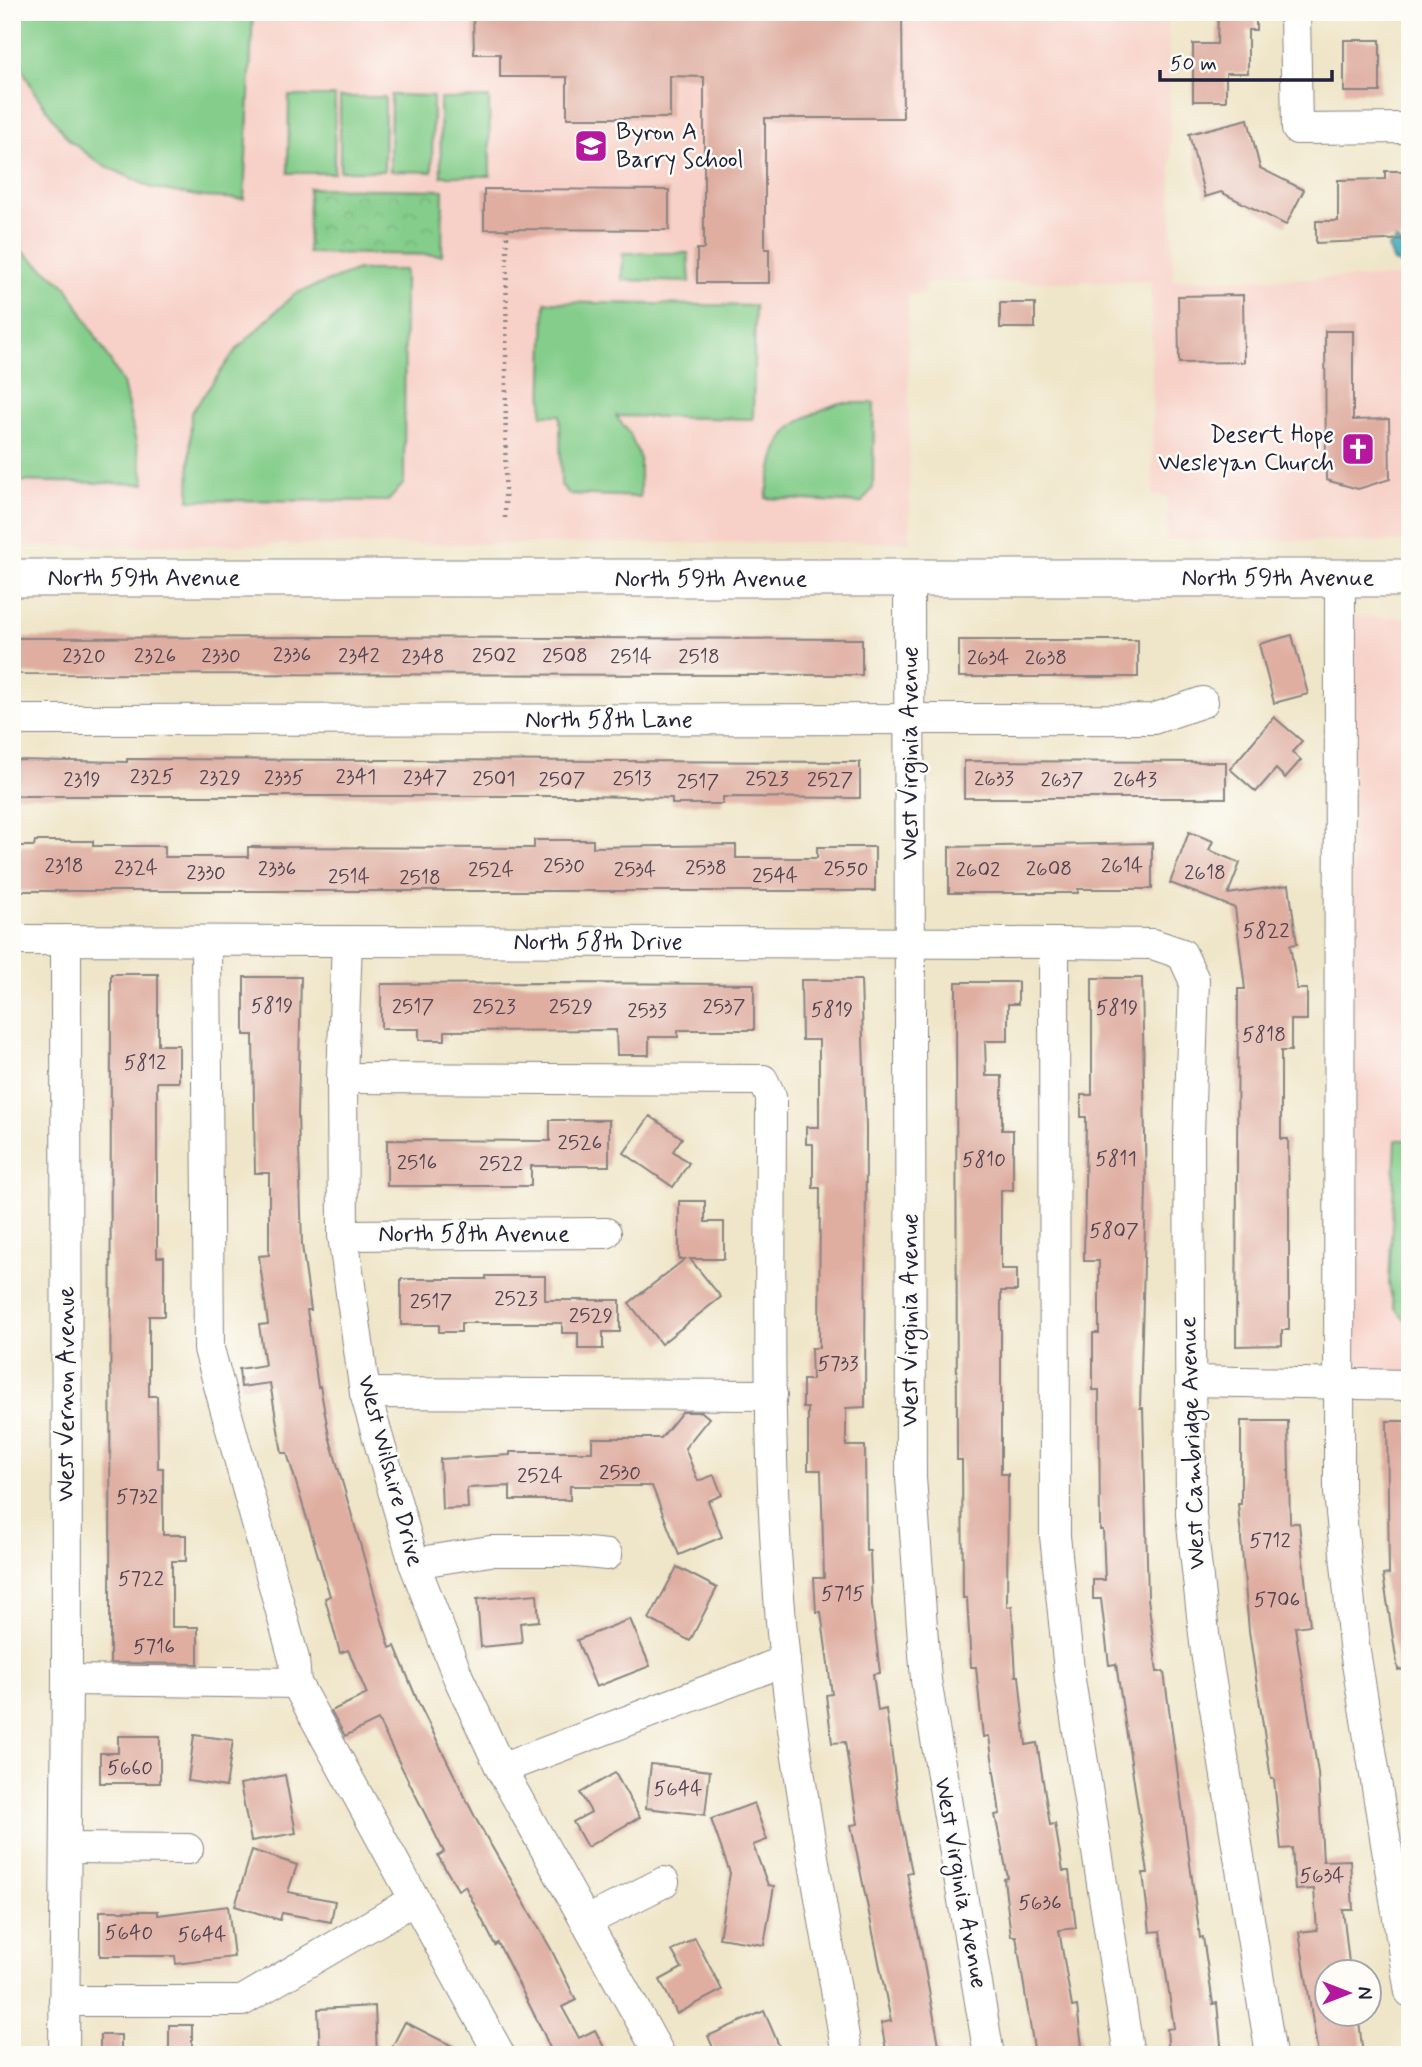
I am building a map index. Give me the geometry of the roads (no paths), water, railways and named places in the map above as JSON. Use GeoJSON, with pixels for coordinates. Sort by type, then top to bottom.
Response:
{"type":"FeatureCollection","features":[{"type":"Feature","properties":{"kind":"main road","name":"North 59th Avenue"},"geometry":{"type":"LineString","coordinates":[[12,578],[1410,578]]}},
{"type":"Feature","properties":{"kind":"street"},"geometry":{"type":"LineString","coordinates":[[1296,12],[1297,129],[1410,128]]}},
{"type":"Feature","properties":{"kind":"street"},"geometry":{"type":"LineString","coordinates":[[1340,578],[1337,1383],[1339,1492],[1346,1590],[1410,1992]]}},
{"type":"Feature","properties":{"kind":"street","name":"West Virginia Avenue"},"geometry":{"type":"LineString","coordinates":[[909,579],[912,1491],[926,1680],[989,2055]]}},
{"type":"Feature","properties":{"kind":"street","name":"North 58th Lane"},"geometry":{"type":"LineString","coordinates":[[12,720],[1153,719],[1203,702]]}},
{"type":"Feature","properties":{"kind":"street","name":"North 58th Drive"},"geometry":{"type":"LineString","coordinates":[[12,940],[1153,944],[1182,954]]}},
{"type":"Feature","properties":{"kind":"street","name":"West Vernon Avenue"},"geometry":{"type":"LineString","coordinates":[[64,2055],[67,1680],[66,940]]}},
{"type":"Feature","properties":{"kind":"street","name":"West Wilshire Drive"},"geometry":{"type":"LineString","coordinates":[[347,941],[342,1078],[343,1235],[366,1393],[414,1563],[458,1677],[501,1769],[660,2055]]}},
{"type":"Feature","properties":{"kind":"street"},"geometry":{"type":"LineString","coordinates":[[206,942],[209,1349],[295,1659],[296,1683],[500,2055]]}},
{"type":"Feature","properties":{"kind":"street"},"geometry":{"type":"LineString","coordinates":[[1054,943],[1055,1536],[1070,1680],[1129,2055]]}},
{"type":"Feature","properties":{"kind":"street","name":"West Cambridge Avenue"},"geometry":{"type":"LineString","coordinates":[[1182,954],[1194,980],[1188,1149],[1191,1515],[1206,1651],[1270,2055]]}},
{"type":"Feature","properties":{"kind":"street"},"geometry":{"type":"LineString","coordinates":[[342,1078],[762,1080],[771,1097],[772,1395],[776,1551],[785,1661],[848,2055]]}},
{"type":"Feature","properties":{"kind":"street","name":"North 58th Avenue"},"geometry":{"type":"LineString","coordinates":[[343,1235],[606,1233]]}},
{"type":"Feature","properties":{"kind":"street"},"geometry":{"type":"LineString","coordinates":[[1190,1381],[1410,1385]]}},
{"type":"Feature","properties":{"kind":"street"},"geometry":{"type":"LineString","coordinates":[[366,1393],[772,1395]]}},
{"type":"Feature","properties":{"kind":"street"},"geometry":{"type":"LineString","coordinates":[[414,1563],[490,1551],[567,1551],[607,1555]]}},
{"type":"Feature","properties":{"kind":"street"},"geometry":{"type":"LineString","coordinates":[[501,1769],[785,1661]]}},
{"type":"Feature","properties":{"kind":"street"},"geometry":{"type":"LineString","coordinates":[[67,1680],[296,1683]]}},
{"type":"Feature","properties":{"kind":"street"},"geometry":{"type":"LineString","coordinates":[[66,1848],[188,1849]]}},
{"type":"Feature","properties":{"kind":"street"},"geometry":{"type":"LineString","coordinates":[[587,1921],[664,1882]]}},
{"type":"Feature","properties":{"kind":"street"},"geometry":{"type":"LineString","coordinates":[[64,2001],[242,2001],[414,1900]]}},
{"type":"Feature","properties":{"kind":"water"},"geometry":{"type":"Polygon","coordinates":[[[1396,240],[1410,251],[1410,268],[1394,262],[1388,247],[1396,240]]]}},
{"type":"Feature","properties":{"kind":"place","name":"Byron A Barry School"},"geometry":{"type":"Point","coordinates":[591,146]}},
{"type":"Feature","properties":{"kind":"place","name":"Desert Hope Wesleyan Church"},"geometry":{"type":"Point","coordinates":[1358,449]}}]}
